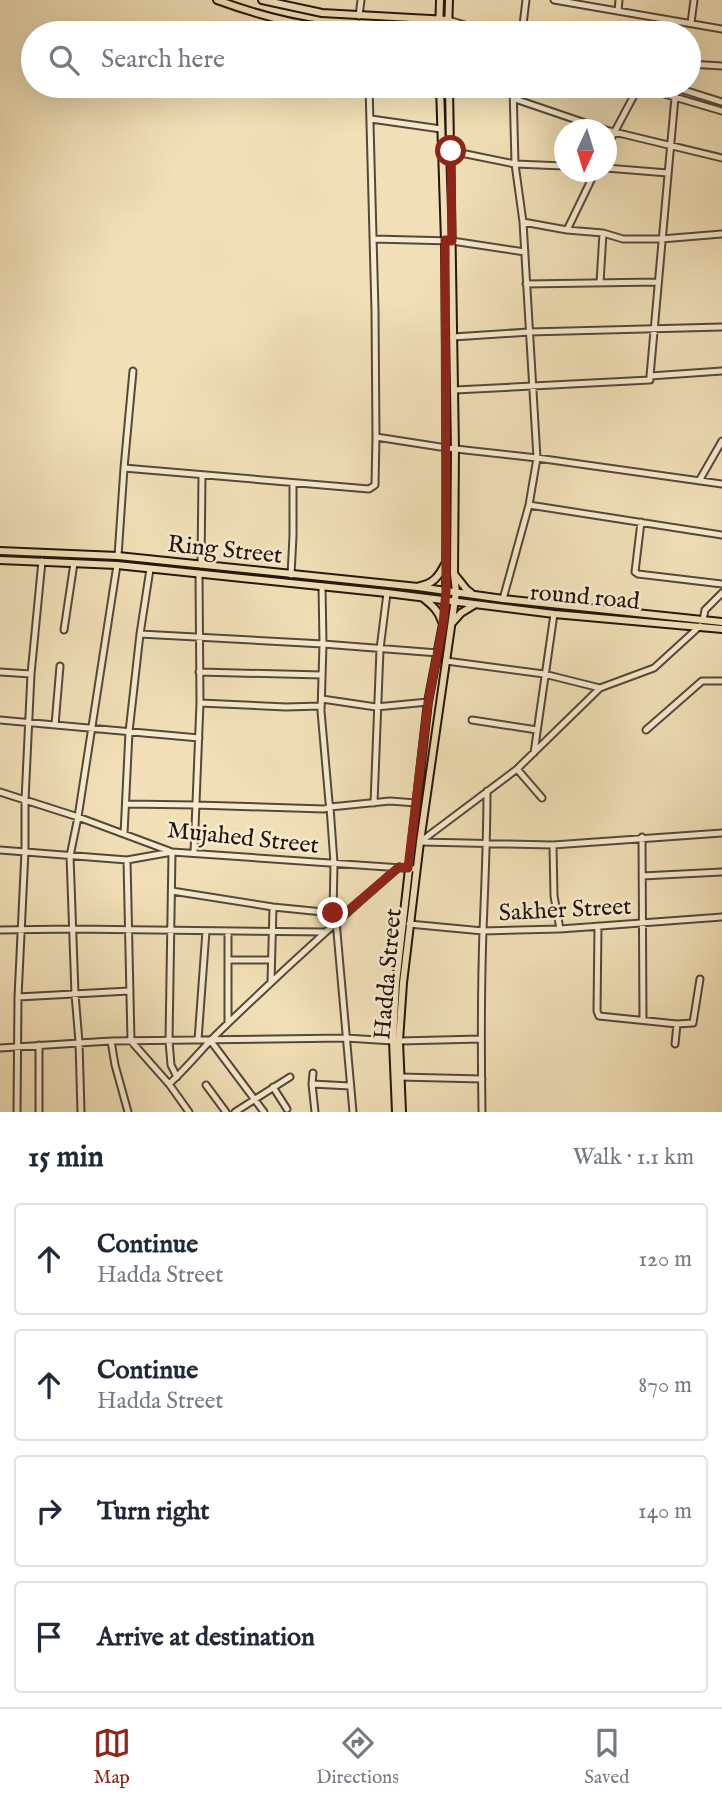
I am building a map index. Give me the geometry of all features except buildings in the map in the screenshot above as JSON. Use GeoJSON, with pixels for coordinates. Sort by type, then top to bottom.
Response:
{"type":"FeatureCollection","features":[{"type":"Feature","properties":{"kind":"main road"},"geometry":{"type":"LineString","coordinates":[[217,0],[292,21]]}},
{"type":"Feature","properties":{"kind":"main road"},"geometry":{"type":"LineString","coordinates":[[262,0],[322,13],[439,20],[448,20],[449,0]]}},
{"type":"Feature","properties":{"kind":"main road"},"geometry":{"type":"LineString","coordinates":[[439,20],[440,0]]}},
{"type":"Feature","properties":{"kind":"main road"},"geometry":{"type":"LineString","coordinates":[[272,17],[275,4]]}},
{"type":"Feature","properties":{"kind":"main road","name":"Hadda Street"},"geometry":{"type":"LineString","coordinates":[[396,1112],[396,983],[456,601],[453,337],[441,98]]}},
{"type":"Feature","properties":{"kind":"main road","name":"Hadda Street"},"geometry":{"type":"LineString","coordinates":[[402,1112],[396,1041],[409,924],[416,803],[428,702],[443,624],[446,591],[449,98]]}},
{"type":"Feature","properties":{"kind":"main road","name":"Ring Street"},"geometry":{"type":"LineString","coordinates":[[0,551],[118,556],[446,591]]}},
{"type":"Feature","properties":{"kind":"main road"},"geometry":{"type":"LineString","coordinates":[[117,565],[118,556]]}},
{"type":"Feature","properties":{"kind":"main road","name":"Ring Street"},"geometry":{"type":"LineString","coordinates":[[0,560],[117,565],[445,600]]}},
{"type":"Feature","properties":{"kind":"main road"},"geometry":{"type":"LineString","coordinates":[[418,587],[438,577],[445,563]]}},
{"type":"Feature","properties":{"kind":"main road"},"geometry":{"type":"LineString","coordinates":[[454,574],[473,594]]}},
{"type":"Feature","properties":{"kind":"main road","name":"round road"},"geometry":{"type":"LineString","coordinates":[[446,591],[702,623],[722,629]]}},
{"type":"Feature","properties":{"kind":"main road"},"geometry":{"type":"LineString","coordinates":[[422,597],[435,608],[443,624]]}},
{"type":"Feature","properties":{"kind":"main road","name":"round road"},"geometry":{"type":"LineString","coordinates":[[445,600],[554,614],[722,622]]}},
{"type":"Feature","properties":{"kind":"main road"},"geometry":{"type":"LineString","coordinates":[[452,624],[461,613],[475,604]]}},
{"type":"Feature","properties":{"kind":"street"},"geometry":{"type":"LineString","coordinates":[[359,16],[361,0]]}},
{"type":"Feature","properties":{"kind":"street"},"geometry":{"type":"LineString","coordinates":[[523,21],[526,0]]}},
{"type":"Feature","properties":{"kind":"street"},"geometry":{"type":"LineString","coordinates":[[554,0],[679,21]]}},
{"type":"Feature","properties":{"kind":"street"},"geometry":{"type":"LineString","coordinates":[[618,11],[619,0]]}},
{"type":"Feature","properties":{"kind":"street"},"geometry":{"type":"LineString","coordinates":[[691,21],[694,0]]}},
{"type":"Feature","properties":{"kind":"street"},"geometry":{"type":"LineString","coordinates":[[701,25],[722,29]]}},
{"type":"Feature","properties":{"kind":"street"},"geometry":{"type":"LineString","coordinates":[[701,65],[722,66]]}},
{"type":"Feature","properties":{"kind":"street"},"geometry":{"type":"LineString","coordinates":[[701,95],[722,102]]}},
{"type":"Feature","properties":{"kind":"street"},"geometry":{"type":"LineString","coordinates":[[124,468],[293,484],[369,489],[375,485],[370,98]]}},
{"type":"Feature","properties":{"kind":"street"},"geometry":{"type":"LineString","coordinates":[[617,126],[632,98]]}},
{"type":"Feature","properties":{"kind":"street"},"geometry":{"type":"LineString","coordinates":[[454,390],[650,380],[675,98]]}},
{"type":"Feature","properties":{"kind":"street"},"geometry":{"type":"LineString","coordinates":[[678,98],[722,111]]}},
{"type":"Feature","properties":{"kind":"street"},"geometry":{"type":"LineString","coordinates":[[503,599],[529,505],[537,458],[523,222],[515,164],[514,99],[573,119]]}},
{"type":"Feature","properties":{"kind":"street"},"geometry":{"type":"LineString","coordinates":[[371,119],[442,129]]}},
{"type":"Feature","properties":{"kind":"street"},"geometry":{"type":"LineString","coordinates":[[617,133],[722,158]]}},
{"type":"Feature","properties":{"kind":"street"},"geometry":{"type":"LineString","coordinates":[[451,151],[515,164],[554,166]]}},
{"type":"Feature","properties":{"kind":"street"},"geometry":{"type":"LineString","coordinates":[[617,169],[667,173]]}},
{"type":"Feature","properties":{"kind":"street"},"geometry":{"type":"LineString","coordinates":[[567,230],[590,182]]}},
{"type":"Feature","properties":{"kind":"street"},"geometry":{"type":"LineString","coordinates":[[523,222],[603,233],[623,239],[722,234]]}},
{"type":"Feature","properties":{"kind":"street"},"geometry":{"type":"LineString","coordinates":[[600,283],[603,233]]}},
{"type":"Feature","properties":{"kind":"street"},"geometry":{"type":"LineString","coordinates":[[373,239],[449,241],[525,252]]}},
{"type":"Feature","properties":{"kind":"street"},"geometry":{"type":"LineString","coordinates":[[526,284],[657,282]]}},
{"type":"Feature","properties":{"kind":"street"},"geometry":{"type":"LineString","coordinates":[[453,337],[529,332],[722,327]]}},
{"type":"Feature","properties":{"kind":"street"},"geometry":{"type":"LineString","coordinates":[[118,556],[133,371]]}},
{"type":"Feature","properties":{"kind":"street"},"geometry":{"type":"LineString","coordinates":[[650,376],[722,371]]}},
{"type":"Feature","properties":{"kind":"street"},"geometry":{"type":"LineString","coordinates":[[376,437],[722,484]]}},
{"type":"Feature","properties":{"kind":"street"},"geometry":{"type":"LineString","coordinates":[[699,481],[722,441]]}},
{"type":"Feature","properties":{"kind":"street"},"geometry":{"type":"LineString","coordinates":[[201,565],[202,475]]}},
{"type":"Feature","properties":{"kind":"street"},"geometry":{"type":"LineString","coordinates":[[291,575],[293,484]]}},
{"type":"Feature","properties":{"kind":"street"},"geometry":{"type":"LineString","coordinates":[[529,505],[722,535]]}},
{"type":"Feature","properties":{"kind":"street"},"geometry":{"type":"LineString","coordinates":[[641,522],[635,572],[722,584]]}},
{"type":"Feature","properties":{"kind":"street"},"geometry":{"type":"LineString","coordinates":[[17,1112],[25,800],[31,674],[41,561]]}},
{"type":"Feature","properties":{"kind":"street"},"geometry":{"type":"LineString","coordinates":[[64,630],[74,562]]}},
{"type":"Feature","properties":{"kind":"street"},"geometry":{"type":"LineString","coordinates":[[73,1112],[81,1111],[70,856],[117,565]]}},
{"type":"Feature","properties":{"kind":"street"},"geometry":{"type":"LineString","coordinates":[[124,834],[129,732],[150,569]]}},
{"type":"Feature","properties":{"kind":"street"},"geometry":{"type":"LineString","coordinates":[[194,853],[200,703],[199,574]]}},
{"type":"Feature","properties":{"kind":"street"},"geometry":{"type":"LineString","coordinates":[[322,586],[321,702],[334,863],[333,913],[336,921],[353,1112]]}},
{"type":"Feature","properties":{"kind":"street"},"geometry":{"type":"LineString","coordinates":[[374,803],[376,707],[387,593]]}},
{"type":"Feature","properties":{"kind":"street"},"geometry":{"type":"LineString","coordinates":[[420,842],[517,769],[600,688],[654,668],[702,623],[705,610],[722,593]]}},
{"type":"Feature","properties":{"kind":"street"},"geometry":{"type":"LineString","coordinates":[[534,753],[554,614]]}},
{"type":"Feature","properties":{"kind":"street"},"geometry":{"type":"LineString","coordinates":[[140,634],[438,653]]}},
{"type":"Feature","properties":{"kind":"street"},"geometry":{"type":"LineString","coordinates":[[446,661],[544,674],[600,688]]}},
{"type":"Feature","properties":{"kind":"street"},"geometry":{"type":"LineString","coordinates":[[55,725],[60,666]]}},
{"type":"Feature","properties":{"kind":"street"},"geometry":{"type":"LineString","coordinates":[[0,672],[31,674]]}},
{"type":"Feature","properties":{"kind":"street"},"geometry":{"type":"LineString","coordinates":[[200,672],[322,675]]}},
{"type":"Feature","properties":{"kind":"street"},"geometry":{"type":"LineString","coordinates":[[646,730],[702,681],[722,681]]}},
{"type":"Feature","properties":{"kind":"street"},"geometry":{"type":"LineString","coordinates":[[200,703],[286,707],[321,702],[376,707],[428,702]]}},
{"type":"Feature","properties":{"kind":"street"},"geometry":{"type":"LineString","coordinates":[[0,720],[199,738]]}},
{"type":"Feature","properties":{"kind":"street"},"geometry":{"type":"LineString","coordinates":[[472,720],[537,730]]}},
{"type":"Feature","properties":{"kind":"street"},"geometry":{"type":"LineString","coordinates":[[517,769],[542,798]]}},
{"type":"Feature","properties":{"kind":"street"},"geometry":{"type":"LineString","coordinates":[[482,1112],[481,1039],[487,791]]}},
{"type":"Feature","properties":{"kind":"street","name":"Mujahed Street"},"geometry":{"type":"LineString","coordinates":[[0,792],[172,852],[412,868]]}},
{"type":"Feature","properties":{"kind":"street"},"geometry":{"type":"LineString","coordinates":[[126,804],[196,804],[324,810],[330,807],[390,801],[416,803]]}},
{"type":"Feature","properties":{"kind":"street"},"geometry":{"type":"LineString","coordinates":[[420,842],[553,845],[722,833]]}},
{"type":"Feature","properties":{"kind":"street"},"geometry":{"type":"LineString","coordinates":[[642,837],[643,1020]]}},
{"type":"Feature","properties":{"kind":"street"},"geometry":{"type":"LineString","coordinates":[[553,845],[554,896],[560,929]]}},
{"type":"Feature","properties":{"kind":"street"},"geometry":{"type":"LineString","coordinates":[[0,850],[127,860],[172,852],[169,1041],[171,1065],[177,1077]]}},
{"type":"Feature","properties":{"kind":"street"},"geometry":{"type":"LineString","coordinates":[[127,860],[131,1041],[169,1084],[189,1112]]}},
{"type":"Feature","properties":{"kind":"street"},"geometry":{"type":"LineString","coordinates":[[169,1084],[210,1040],[271,982],[399,867]]}},
{"type":"Feature","properties":{"kind":"street"},"geometry":{"type":"LineString","coordinates":[[642,876],[722,872]]}},
{"type":"Feature","properties":{"kind":"street"},"geometry":{"type":"LineString","coordinates":[[172,891],[273,907],[333,913]]}},
{"type":"Feature","properties":{"kind":"street"},"geometry":{"type":"LineString","coordinates":[[271,982],[273,907]]}},
{"type":"Feature","properties":{"kind":"street","name":"Sakher Street"},"geometry":{"type":"LineString","coordinates":[[409,924],[483,931],[560,929],[722,917]]}},
{"type":"Feature","properties":{"kind":"street"},"geometry":{"type":"LineString","coordinates":[[598,926],[599,1016],[677,1024],[693,1023],[700,979]]}},
{"type":"Feature","properties":{"kind":"street"},"geometry":{"type":"LineString","coordinates":[[0,929],[325,932]]}},
{"type":"Feature","properties":{"kind":"street"},"geometry":{"type":"LineString","coordinates":[[198,1040],[206,931]]}},
{"type":"Feature","properties":{"kind":"street"},"geometry":{"type":"LineString","coordinates":[[228,931],[228,1023]]}},
{"type":"Feature","properties":{"kind":"street"},"geometry":{"type":"LineString","coordinates":[[228,960],[271,960]]}},
{"type":"Feature","properties":{"kind":"street"},"geometry":{"type":"LineString","coordinates":[[18,998],[129,991]]}},
{"type":"Feature","properties":{"kind":"street"},"geometry":{"type":"LineString","coordinates":[[675,1044],[677,1024]]}},
{"type":"Feature","properties":{"kind":"street"},"geometry":{"type":"LineString","coordinates":[[0,1048],[111,1041],[481,1039]]}},
{"type":"Feature","properties":{"kind":"street"},"geometry":{"type":"LineString","coordinates":[[210,1040],[264,1112]]}},
{"type":"Feature","properties":{"kind":"street"},"geometry":{"type":"LineString","coordinates":[[111,1041],[128,1112]]}},
{"type":"Feature","properties":{"kind":"street"},"geometry":{"type":"LineString","coordinates":[[38,1112],[39,1045]]}},
{"type":"Feature","properties":{"kind":"street"},"geometry":{"type":"LineString","coordinates":[[313,1073],[314,1112]]}},
{"type":"Feature","properties":{"kind":"street"},"geometry":{"type":"LineString","coordinates":[[235,1112],[290,1077]]}},
{"type":"Feature","properties":{"kind":"street"},"geometry":{"type":"LineString","coordinates":[[400,1077],[482,1079]]}},
{"type":"Feature","properties":{"kind":"street"},"geometry":{"type":"LineString","coordinates":[[312,1084],[351,1086]]}},
{"type":"Feature","properties":{"kind":"street"},"geometry":{"type":"LineString","coordinates":[[205,1085],[226,1112]]}},
{"type":"Feature","properties":{"kind":"street"},"geometry":{"type":"LineString","coordinates":[[273,1087],[286,1109]]}},
{"type":"Feature","properties":{"kind":"route"},"geometry":{"type":"LineString","coordinates":[[333,913],[336,921],[399,867],[408,868],[428,702],[443,624],[446,591],[445,240],[452,241],[451,151]]}}]}
